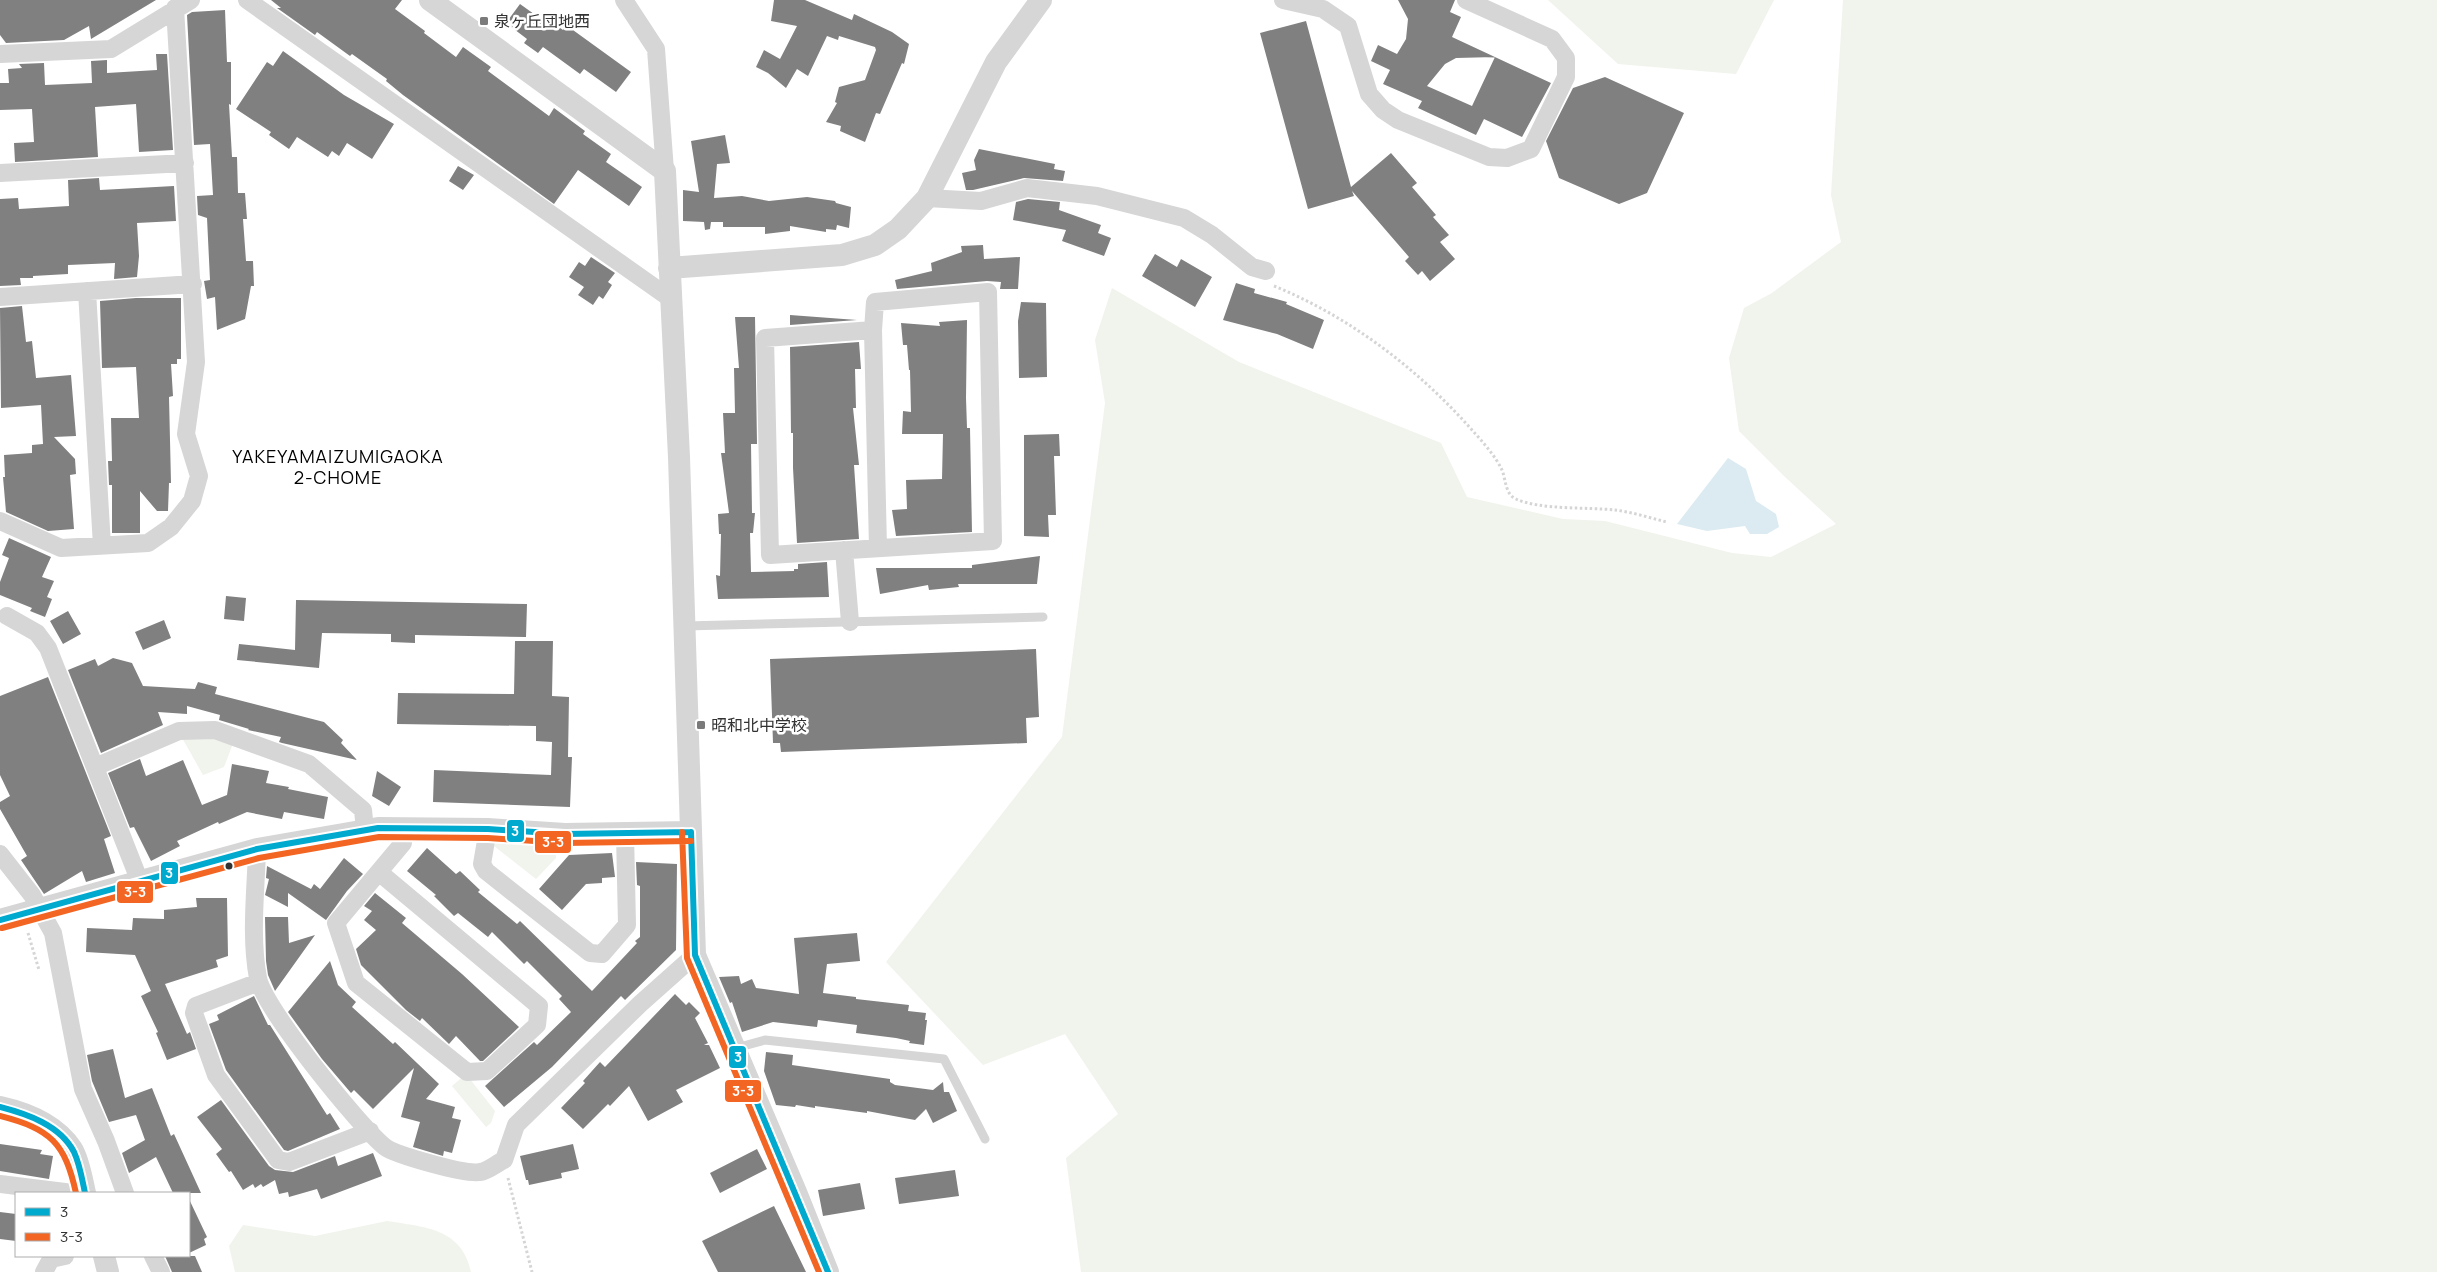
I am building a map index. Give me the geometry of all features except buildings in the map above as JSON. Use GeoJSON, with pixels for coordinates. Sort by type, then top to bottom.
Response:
{"type":"FeatureCollection","features":[{"type":"Feature","properties":{"kind":"street"},"geometry":{"type":"LineString","coordinates":[[0,54],[111,49],[191,0]]}},
{"type":"Feature","properties":{"kind":"street"},"geometry":{"type":"LineString","coordinates":[[247,0],[671,299]]}},
{"type":"Feature","properties":{"kind":"street"},"geometry":{"type":"LineString","coordinates":[[430,0],[666,171]]}},
{"type":"Feature","properties":{"kind":"street"},"geometry":{"type":"LineString","coordinates":[[624,0],[656,48],[666,171],[685,626],[695,955],[828,1272]]}},
{"type":"Feature","properties":{"kind":"street"},"geometry":{"type":"LineString","coordinates":[[669,268],[842,255],[875,245],[898,229],[927,198],[996,62],[1041,0]]}},
{"type":"Feature","properties":{"kind":"street"},"geometry":{"type":"LineString","coordinates":[[1283,0],[1323,9],[1348,26],[1369,94],[1383,110],[1398,120],[1489,157],[1507,158],[1531,149],[1566,77],[1566,58],[1552,38],[1466,0]]}},
{"type":"Feature","properties":{"kind":"street"},"geometry":{"type":"LineString","coordinates":[[0,522],[60,548],[148,544],[171,527],[192,501],[199,476],[186,434],[196,362],[176,8]]}},
{"type":"Feature","properties":{"kind":"street"},"geometry":{"type":"LineString","coordinates":[[0,173],[185,163]]}},
{"type":"Feature","properties":{"kind":"street"},"geometry":{"type":"LineString","coordinates":[[927,198],[982,201],[1026,188],[1097,196],[1184,218],[1212,235],[1266,277]]}},
{"type":"Feature","properties":{"kind":"street"},"geometry":{"type":"LineString","coordinates":[[0,298],[193,284]]}},
{"type":"Feature","properties":{"kind":"street"},"geometry":{"type":"LineString","coordinates":[[88,291],[102,546]]}},
{"type":"Feature","properties":{"kind":"street"},"geometry":{"type":"LineString","coordinates":[[873,330],[765,338],[770,555],[993,541],[988,292],[875,302],[873,330],[878,548]]}},
{"type":"Feature","properties":{"kind":"street"},"geometry":{"type":"LineString","coordinates":[[844,550],[850,622]]}},
{"type":"Feature","properties":{"kind":"street"},"geometry":{"type":"LineString","coordinates":[[7,616],[37,633],[48,648],[140,882]]}},
{"type":"Feature","properties":{"kind":"street"},"geometry":{"type":"LineString","coordinates":[[95,768],[179,731],[215,730],[309,764],[363,810],[365,830]]}},
{"type":"Feature","properties":{"kind":"street"},"geometry":{"type":"LineString","coordinates":[[0,920],[257,848],[378,828],[403,830],[488,829],[624,834],[691,832]]}},
{"type":"Feature","properties":{"kind":"street"},"geometry":{"type":"LineString","coordinates":[[488,829],[482,864],[486,871],[590,953],[602,954],[626,925],[624,834]]}},
{"type":"Feature","properties":{"kind":"street"},"geometry":{"type":"LineString","coordinates":[[380,874],[539,1006],[537,1025],[487,1071],[468,1072],[356,983],[336,923],[380,874],[403,844],[403,830]]}},
{"type":"Feature","properties":{"kind":"street"},"geometry":{"type":"LineString","coordinates":[[257,848],[254,926],[259,982],[268,1001],[296,1041],[370,1131],[387,1148],[450,1169],[481,1172],[504,1160],[516,1125],[640,1004],[695,955]]}},
{"type":"Feature","properties":{"kind":"street"},"geometry":{"type":"LineString","coordinates":[[0,854],[40,909],[53,933],[83,1089],[106,1141],[125,1192]]}},
{"type":"Feature","properties":{"kind":"street"},"geometry":{"type":"LineString","coordinates":[[259,982],[196,1006],[194,1013],[216,1075],[278,1160],[289,1162],[370,1131]]}},
{"type":"Feature","properties":{"kind":"street"},"geometry":{"type":"LineString","coordinates":[[0,1107],[42,1121],[58,1134],[73,1150],[85,1192]]}},
{"type":"Feature","properties":{"kind":"street"},"geometry":{"type":"LineString","coordinates":[[0,1184],[65,1192]]}},
{"type":"Feature","properties":{"kind":"street"},"geometry":{"type":"LineString","coordinates":[[44,1272],[51,1259],[60,1257]]}},
{"type":"Feature","properties":{"kind":"street"},"geometry":{"type":"LineString","coordinates":[[104,1257],[108,1272]]}},
{"type":"Feature","properties":{"kind":"street"},"geometry":{"type":"LineString","coordinates":[[154,1257],[161,1272]]}},
{"type":"Feature","properties":{"kind":"lane"},"geometry":{"type":"LineString","coordinates":[[685,626],[1043,617]]}},
{"type":"Feature","properties":{"kind":"lane"},"geometry":{"type":"LineString","coordinates":[[735,1049],[765,1040],[944,1059],[985,1139]]}},
{"type":"Feature","properties":{"kind":"path"},"geometry":{"type":"LineString","coordinates":[[1266,277],[1334,316],[1390,353],[1440,394],[1474,432],[1502,470],[1506,488],[1514,499],[1530,504],[1617,510],[1666,522]]}},
{"type":"Feature","properties":{"kind":"path"},"geometry":{"type":"LineString","coordinates":[[504,1160],[532,1272]]}},
{"type":"Feature","properties":{"kind":"shaded area"},"geometry":{"type":"Polygon","coordinates":[[[1548,0],[1774,0],[1736,74],[1618,64],[1548,0]]]}},
{"type":"Feature","properties":{"kind":"shaded area"},"geometry":{"type":"Polygon","coordinates":[[[1843,0],[2437,0],[2437,1272],[1081,1272],[1066,1158],[1118,1114],[1065,1034],[983,1065],[886,962],[1062,737],[1105,403],[1095,340],[1112,288],[1239,362],[1441,443],[1467,497],[1563,519],[1605,521],[1732,553],[1771,557],[1836,524],[1739,431],[1729,358],[1744,308],[1772,293],[1841,242],[1831,195],[1843,0]]]}},
{"type":"Feature","properties":{"kind":"shaded area"},"geometry":{"type":"Polygon","coordinates":[[[1728,458],[1746,469],[1756,501],[1776,514],[1779,527],[1767,534],[1750,534],[1745,526],[1707,531],[1677,524],[1728,458]]]}},
{"type":"Feature","properties":{"kind":"shaded area"},"geometry":{"type":"Polygon","coordinates":[[[213,735],[234,741],[224,767],[203,775],[181,736],[213,735]]]}},
{"type":"Feature","properties":{"kind":"shaded area"},"geometry":{"type":"Polygon","coordinates":[[[498,834],[557,837],[556,858],[536,879],[494,846],[498,834]]]}},
{"type":"Feature","properties":{"kind":"shaded area"},"geometry":{"type":"Polygon","coordinates":[[[466,1074],[495,1111],[491,1123],[486,1127],[452,1086],[466,1074]]]}},
{"type":"Feature","properties":{"kind":"shaded area"},"geometry":{"type":"Polygon","coordinates":[[[387,1221],[427,1228],[440,1232],[450,1238],[459,1246],[466,1257],[471,1272],[235,1272],[229,1246],[243,1225],[315,1236],[387,1221]]]}},
{"type":"Feature","properties":{"kind":"transit line","name":"3"},"geometry":{"type":"LineString","coordinates":[[0,920],[257,849],[378,828],[488,829],[565,834],[691,832]]}},
{"type":"Feature","properties":{"kind":"transit line","name":"3-3"},"geometry":{"type":"LineString","coordinates":[[682,832],[687,958],[819,1272]]}},
{"type":"Feature","properties":{"kind":"transit line","name":"3"},"geometry":{"type":"LineString","coordinates":[[691,832],[695,955],[828,1272]]}},
{"type":"Feature","properties":{"kind":"transit line","name":"3-3"},"geometry":{"type":"LineString","coordinates":[[2,928],[259,858],[379,837],[488,838],[565,843],[691,841]]}},
{"type":"Feature","properties":{"kind":"transit line","name":"3"},"geometry":{"type":"LineString","coordinates":[[0,1107],[42,1122],[52,1128],[68,1143],[74,1152],[85,1192]]}},
{"type":"Feature","properties":{"kind":"transit line","name":"3-3"},"geometry":{"type":"LineString","coordinates":[[0,1116],[32,1126],[53,1141],[61,1150],[67,1162],[76,1192]]}},
{"type":"Feature","properties":{"kind":"place","name":"泉ヶ丘団地西"},"geometry":{"type":"Point","coordinates":[484,21]}},
{"type":"Feature","properties":{"kind":"place","name":"昭和北中学校"},"geometry":{"type":"Point","coordinates":[701,725]}},
{"type":"Feature","properties":{"kind":"district","name":"YAKEYAMAIZUMIGAOKA 2-CHOME"},"geometry":{"type":"Point","coordinates":[338,467]}}]}
